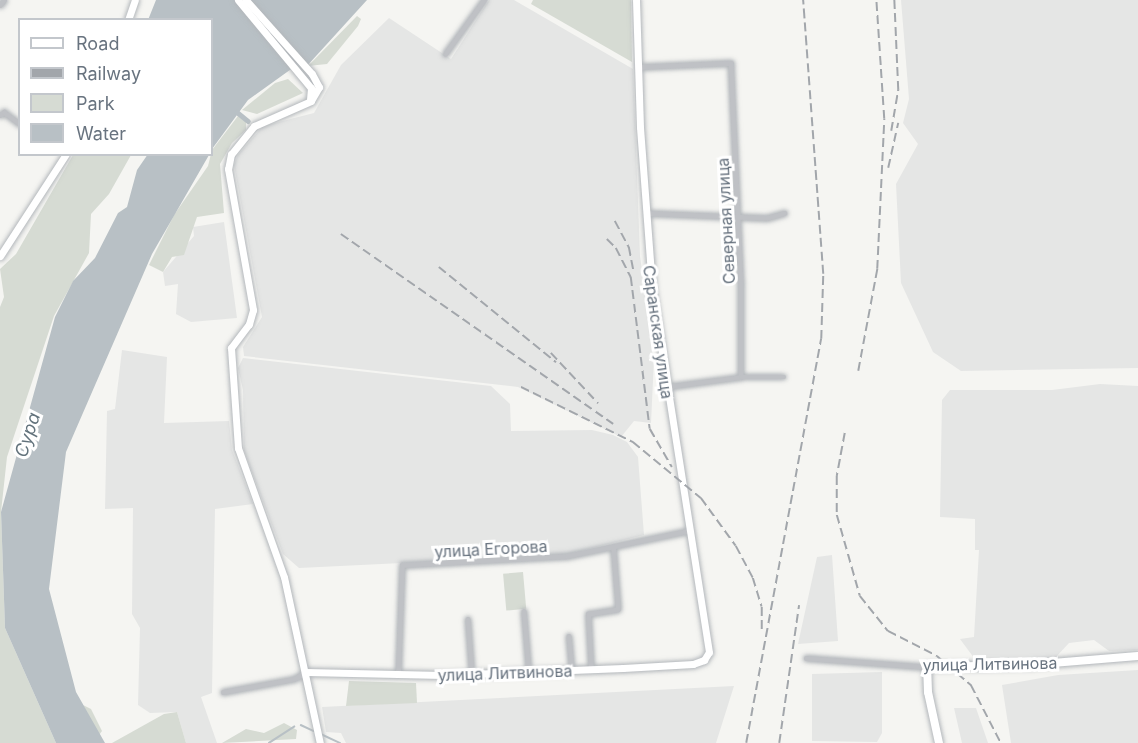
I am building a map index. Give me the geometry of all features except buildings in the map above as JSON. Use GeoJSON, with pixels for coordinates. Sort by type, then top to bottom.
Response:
{"type":"FeatureCollection","features":[{"type":"Feature","properties":{"kind":"main road"},"geometry":{"type":"LineString","coordinates":[[129,18],[135,0]]}},
{"type":"Feature","properties":{"kind":"main road"},"geometry":{"type":"LineString","coordinates":[[238,0],[312,91],[307,103]]}},
{"type":"Feature","properties":{"kind":"main road"},"geometry":{"type":"LineString","coordinates":[[246,0],[312,74],[319,91],[307,103],[260,121],[234,149],[228,169],[253,310],[249,324],[231,348],[238,448],[284,577],[320,743]]}},
{"type":"Feature","properties":{"kind":"main road","name":"Саранская улица"},"geometry":{"type":"LineString","coordinates":[[636,0],[646,213],[665,387],[709,652],[704,660]]}},
{"type":"Feature","properties":{"kind":"main road"},"geometry":{"type":"LineString","coordinates":[[0,256],[62,156]]}},
{"type":"Feature","properties":{"kind":"main road","name":"улица Литвинова"},"geometry":{"type":"LineString","coordinates":[[927,667],[1028,665],[1138,656]]}},
{"type":"Feature","properties":{"kind":"main road","name":"улица Литвинова"},"geometry":{"type":"LineString","coordinates":[[306,672],[472,674],[693,664],[704,660]]}},
{"type":"Feature","properties":{"kind":"main road"},"geometry":{"type":"LineString","coordinates":[[927,667],[928,692],[939,743]]}},
{"type":"Feature","properties":{"kind":"street"},"geometry":{"type":"LineString","coordinates":[[0,5],[4,0]]}},
{"type":"Feature","properties":{"kind":"street"},"geometry":{"type":"LineString","coordinates":[[446,54],[484,0]]}},
{"type":"Feature","properties":{"kind":"street","name":"Северная улица"},"geometry":{"type":"LineString","coordinates":[[638,67],[732,63],[741,377]]}},
{"type":"Feature","properties":{"kind":"street"},"geometry":{"type":"LineString","coordinates":[[2,113],[18,123]]}},
{"type":"Feature","properties":{"kind":"street"},"geometry":{"type":"LineString","coordinates":[[646,213],[738,214],[767,218],[784,213]]}},
{"type":"Feature","properties":{"kind":"street"},"geometry":{"type":"LineString","coordinates":[[665,387],[741,377],[784,377]]}},
{"type":"Feature","properties":{"kind":"street","name":"улица Егорова"},"geometry":{"type":"LineString","coordinates":[[398,674],[402,565],[567,556],[688,531]]}},
{"type":"Feature","properties":{"kind":"street"},"geometry":{"type":"LineString","coordinates":[[591,669],[588,614],[618,609],[613,547]]}},
{"type":"Feature","properties":{"kind":"street"},"geometry":{"type":"LineString","coordinates":[[524,611],[529,672]]}},
{"type":"Feature","properties":{"kind":"street"},"geometry":{"type":"LineString","coordinates":[[468,619],[472,674]]}},
{"type":"Feature","properties":{"kind":"street"},"geometry":{"type":"LineString","coordinates":[[569,636],[572,670]]}},
{"type":"Feature","properties":{"kind":"street","name":"улица Литвинова"},"geometry":{"type":"LineString","coordinates":[[806,658],[927,667]]}},
{"type":"Feature","properties":{"kind":"street"},"geometry":{"type":"LineString","coordinates":[[223,692],[294,680],[306,672]]}},
{"type":"Feature","properties":{"kind":"shaded area"},"geometry":{"type":"Polygon","coordinates":[[[489,0],[514,0],[633,69],[640,256],[654,359],[651,423],[634,421],[621,437],[518,387],[244,356],[243,347],[262,317],[234,165],[238,155],[263,126],[314,113],[341,65],[389,18],[451,59],[489,0]]]}},
{"type":"Feature","properties":{"kind":"shaded area"},"geometry":{"type":"Polygon","coordinates":[[[901,0],[1138,0],[1138,368],[961,371],[933,352],[901,283],[896,184],[918,144],[903,123],[909,99],[901,0]]]}},
{"type":"Feature","properties":{"kind":"shaded area"},"geometry":{"type":"Polygon","coordinates":[[[224,222],[237,318],[191,322],[176,314],[178,284],[165,286],[163,272],[194,236],[193,227],[224,222]]]}},
{"type":"Feature","properties":{"kind":"shaded area"},"geometry":{"type":"Polygon","coordinates":[[[122,350],[167,357],[164,423],[229,421],[232,450],[253,504],[215,509],[212,693],[201,697],[217,743],[186,743],[177,712],[150,713],[138,705],[140,628],[132,614],[133,508],[105,509],[107,411],[115,409],[122,350]]]}},
{"type":"Feature","properties":{"kind":"shaded area"},"geometry":{"type":"Polygon","coordinates":[[[243,358],[491,386],[510,404],[511,431],[592,430],[613,435],[627,442],[638,457],[644,535],[564,555],[299,568],[283,554],[244,451],[243,390],[238,368],[243,358]]]}},
{"type":"Feature","properties":{"kind":"shaded area"},"geometry":{"type":"Polygon","coordinates":[[[1100,384],[1138,386],[1138,650],[1109,651],[1094,640],[1069,643],[1055,658],[974,658],[960,639],[974,637],[979,550],[975,550],[975,519],[940,517],[942,400],[950,390],[1052,390],[1100,384]]]}},
{"type":"Feature","properties":{"kind":"shaded area"},"geometry":{"type":"Polygon","coordinates":[[[832,555],[838,641],[798,644],[817,557],[832,555]]]}},
{"type":"Feature","properties":{"kind":"shaded area"},"geometry":{"type":"Polygon","coordinates":[[[1138,670],[1138,743],[1011,743],[1002,685],[1058,675],[1138,670]]]}},
{"type":"Feature","properties":{"kind":"shaded area"},"geometry":{"type":"Polygon","coordinates":[[[882,672],[882,733],[877,742],[812,741],[812,674],[882,672]]]}},
{"type":"Feature","properties":{"kind":"shaded area"},"geometry":{"type":"Polygon","coordinates":[[[734,686],[716,743],[346,743],[341,733],[326,732],[322,707],[734,686]]]}},
{"type":"Feature","properties":{"kind":"shaded area"},"geometry":{"type":"Polygon","coordinates":[[[954,708],[976,708],[988,743],[962,743],[954,708]]]}},
{"type":"Feature","properties":{"kind":"green space"},"geometry":{"type":"Polygon","coordinates":[[[533,0],[631,0],[632,62],[531,4],[533,0]]]}},
{"type":"Feature","properties":{"kind":"green space"},"geometry":{"type":"Polygon","coordinates":[[[357,16],[361,19],[358,26],[327,64],[308,66],[357,16]]]}},
{"type":"Feature","properties":{"kind":"green space"},"geometry":{"type":"Polygon","coordinates":[[[288,79],[303,93],[257,114],[242,110],[275,83],[288,79]]]}},
{"type":"Feature","properties":{"kind":"green space"},"geometry":{"type":"Polygon","coordinates":[[[238,116],[246,122],[246,130],[232,143],[220,164],[224,213],[197,217],[184,255],[172,257],[163,272],[149,265],[174,215],[208,166],[210,156],[213,156],[213,149],[238,116]]]}},
{"type":"Feature","properties":{"kind":"green space"},"geometry":{"type":"Polygon","coordinates":[[[72,156],[130,156],[109,194],[91,214],[89,253],[54,316],[7,457],[1,512],[5,628],[56,743],[0,743],[0,307],[4,297],[0,269],[16,254],[72,156]]]}},
{"type":"Feature","properties":{"kind":"green space"},"geometry":{"type":"Polygon","coordinates":[[[523,572],[526,609],[506,611],[503,574],[523,572]]]}},
{"type":"Feature","properties":{"kind":"green space"},"geometry":{"type":"Polygon","coordinates":[[[349,681],[416,683],[417,703],[346,706],[349,681]]]}},
{"type":"Feature","properties":{"kind":"green space"},"geometry":{"type":"Polygon","coordinates":[[[83,705],[91,709],[102,731],[99,735],[83,705]]]}},
{"type":"Feature","properties":{"kind":"green space"},"geometry":{"type":"Polygon","coordinates":[[[177,712],[186,743],[112,743],[164,714],[177,712]]]}},
{"type":"Feature","properties":{"kind":"green space"},"geometry":{"type":"Polygon","coordinates":[[[284,723],[297,730],[296,739],[222,743],[246,729],[264,733],[284,723]]]}},
{"type":"Feature","properties":{"kind":"water"},"geometry":{"type":"Polygon","coordinates":[[[156,0],[367,0],[306,67],[301,62],[248,100],[213,148],[213,18],[149,18],[156,0]]]}},
{"type":"Feature","properties":{"kind":"water","name":"Сура"},"geometry":{"type":"Polygon","coordinates":[[[147,156],[208,156],[152,254],[66,452],[49,589],[76,692],[105,743],[56,743],[5,628],[1,512],[55,317],[73,281],[95,258],[118,213],[127,207],[137,170],[147,156]]]}},
{"type":"Feature","properties":{"kind":"waterway"},"geometry":{"type":"LineString","coordinates":[[237,112],[248,121]]}},
{"type":"Feature","properties":{"kind":"waterway"},"geometry":{"type":"LineString","coordinates":[[301,725],[314,731]]}},
{"type":"Feature","properties":{"kind":"waterway"},"geometry":{"type":"LineString","coordinates":[[269,743],[294,727]]}},
{"type":"Feature","properties":{"kind":"waterway"},"geometry":{"type":"LineString","coordinates":[[321,734],[340,743]]}},
{"type":"Feature","properties":{"kind":"railway"},"geometry":{"type":"LineString","coordinates":[[746,743],[821,339],[823,274],[803,0]]}},
{"type":"Feature","properties":{"kind":"railway"},"geometry":{"type":"LineString","coordinates":[[858,371],[877,269],[884,119],[876,0]]}},
{"type":"Feature","properties":{"kind":"railway"},"geometry":{"type":"LineString","coordinates":[[891,131],[898,90],[894,0]]}},
{"type":"Feature","properties":{"kind":"railway"},"geometry":{"type":"LineString","coordinates":[[888,168],[898,123]]}},
{"type":"Feature","properties":{"kind":"railway"},"geometry":{"type":"LineString","coordinates":[[615,221],[629,247],[634,273]]}},
{"type":"Feature","properties":{"kind":"railway"},"geometry":{"type":"LineString","coordinates":[[341,234],[613,424]]}},
{"type":"Feature","properties":{"kind":"railway"},"geometry":{"type":"LineString","coordinates":[[607,239],[616,248],[631,277],[650,429],[672,467]]}},
{"type":"Feature","properties":{"kind":"railway"},"geometry":{"type":"LineString","coordinates":[[439,267],[556,362]]}},
{"type":"Feature","properties":{"kind":"railway"},"geometry":{"type":"LineString","coordinates":[[551,353],[598,403]]}},
{"type":"Feature","properties":{"kind":"railway"},"geometry":{"type":"LineString","coordinates":[[521,387],[633,442],[701,498],[736,546],[753,578],[762,607],[762,634]]}},
{"type":"Feature","properties":{"kind":"railway"},"geometry":{"type":"LineString","coordinates":[[845,433],[837,476],[837,515],[860,596],[888,631],[937,656],[971,685],[1001,743]]}},
{"type":"Feature","properties":{"kind":"railway"},"geometry":{"type":"LineString","coordinates":[[779,743],[799,605]]}}]}
